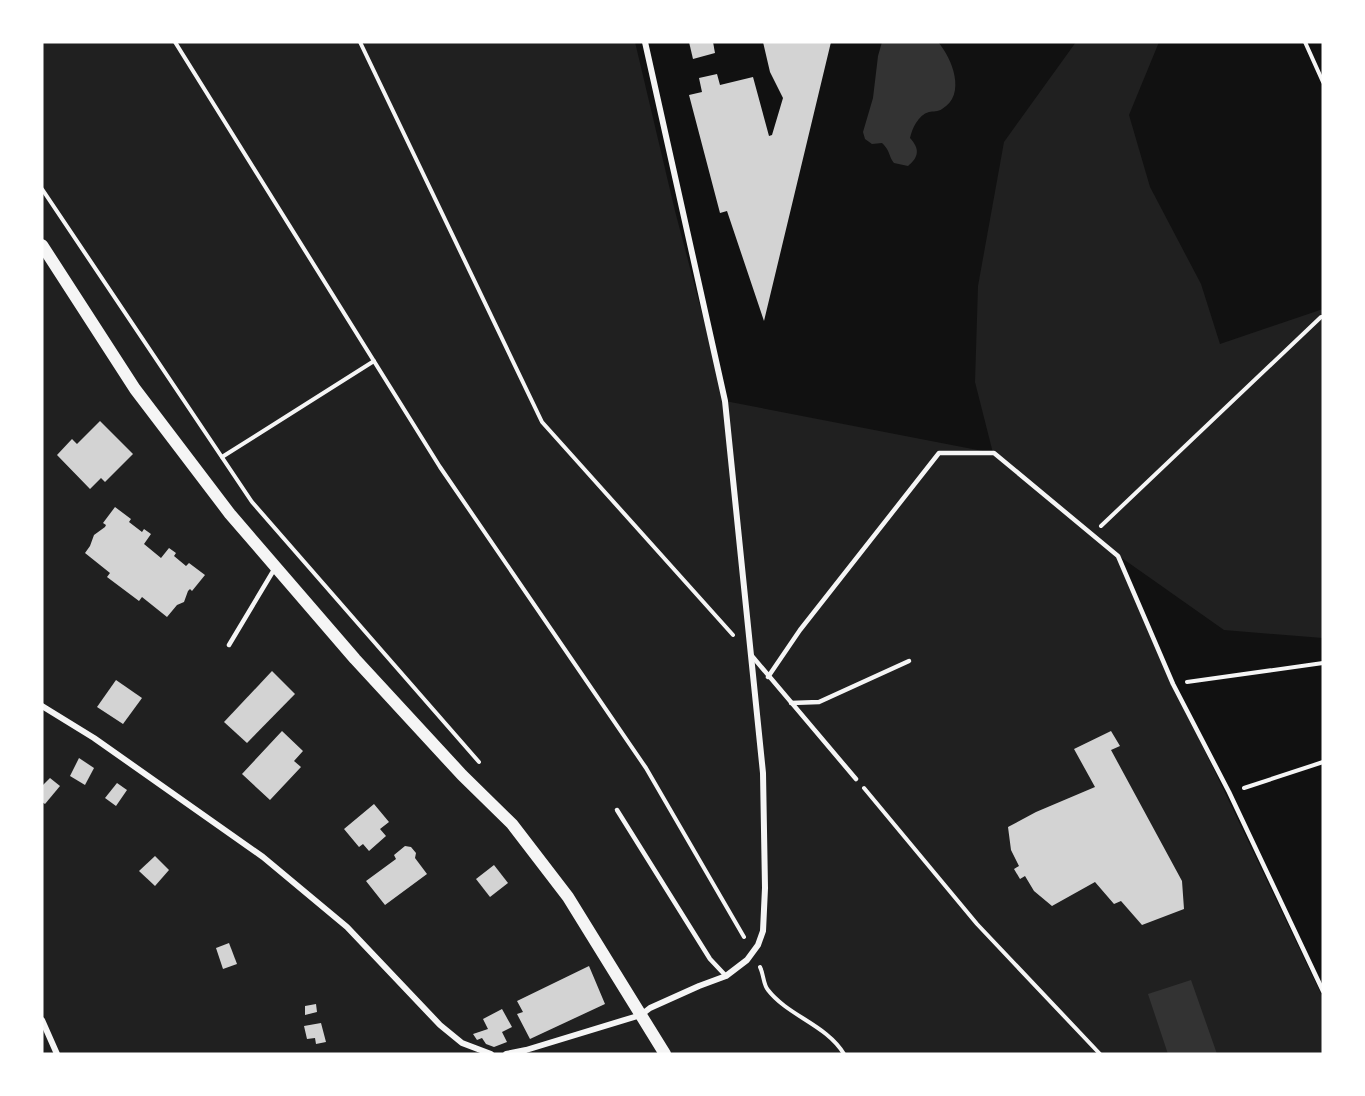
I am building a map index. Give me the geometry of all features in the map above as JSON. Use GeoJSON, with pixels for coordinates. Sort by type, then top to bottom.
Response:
{"type":"FeatureCollection","features":[{"type":"Feature","properties":{"kind":"main road"},"geometry":{"type":"LineString","coordinates":[[42,245],[135,389],[197,472],[275,568],[355,659],[462,775],[512,824],[568,897],[665,1054]]}},
{"type":"Feature","properties":{"kind":"street"},"geometry":{"type":"LineString","coordinates":[[506,1054],[641,1015],[650,1008],[726,976],[747,960],[763,931],[765,888],[763,773],[725,401],[645,42]]}},
{"type":"Feature","properties":{"kind":"street"},"geometry":{"type":"LineString","coordinates":[[42,706],[94,738],[264,857],[347,927],[440,1025],[462,1043],[490,1054]]}},
{"type":"Feature","properties":{"kind":"street"},"geometry":{"type":"LineString","coordinates":[[42,1020],[57,1054]]}},
{"type":"Feature","properties":{"kind":"lane"},"geometry":{"type":"LineString","coordinates":[[768,677],[800,630],[939,453],[994,453],[1118,556],[1173,684],[1229,792],[1323,991]]}},
{"type":"Feature","properties":{"kind":"lane"},"geometry":{"type":"LineString","coordinates":[[229,645],[275,568]]}},
{"type":"Feature","properties":{"kind":"lane"},"geometry":{"type":"LineString","coordinates":[[752,656],[856,779]]}},
{"type":"Feature","properties":{"kind":"lane"},"geometry":{"type":"LineString","coordinates":[[791,703],[819,702],[909,661]]}},
{"type":"Feature","properties":{"kind":"lane"},"geometry":{"type":"LineString","coordinates":[[617,810],[710,959],[726,976]]}},
{"type":"Feature","properties":{"kind":"path"},"geometry":{"type":"LineString","coordinates":[[175,42],[440,467],[646,768],[753,952],[762,972],[765,987],[778,1002],[819,1028],[844,1054]]}},
{"type":"Feature","properties":{"kind":"path"},"geometry":{"type":"LineString","coordinates":[[360,42],[542,422],[752,656]]}},
{"type":"Feature","properties":{"kind":"path"},"geometry":{"type":"LineString","coordinates":[[1305,42],[1323,82]]}},
{"type":"Feature","properties":{"kind":"path"},"geometry":{"type":"LineString","coordinates":[[42,189],[252,502],[479,762]]}},
{"type":"Feature","properties":{"kind":"path"},"geometry":{"type":"LineString","coordinates":[[1092,535],[1323,317]]}},
{"type":"Feature","properties":{"kind":"path"},"geometry":{"type":"LineString","coordinates":[[222,458],[374,362]]}},
{"type":"Feature","properties":{"kind":"path"},"geometry":{"type":"LineString","coordinates":[[1173,684],[1323,663]]}},
{"type":"Feature","properties":{"kind":"path"},"geometry":{"type":"LineString","coordinates":[[1229,792],[1323,762]]}},
{"type":"Feature","properties":{"kind":"path"},"geometry":{"type":"LineString","coordinates":[[878,804],[977,924],[1100,1054]]}},
{"type":"Feature","properties":{"kind":"shaded area"},"geometry":{"type":"Polygon","coordinates":[[[42,42],[635,42],[675,211],[725,401],[993,453],[975,382],[978,286],[1004,142],[1076,42],[1159,42],[1129,115],[1150,187],[1201,284],[1220,344],[1323,309],[1323,638],[1224,630],[1119,556],[1173,684],[1323,998],[1323,1054],[669,1054],[521,837],[665,1054],[42,1054],[42,42]]]}},
{"type":"Feature","properties":{"kind":"shaded area"},"geometry":{"type":"Polygon","coordinates":[[[882,42],[938,42],[948,57],[955,76],[954,95],[950,103],[940,110],[925,114],[914,127],[910,138],[917,153],[908,166],[894,163],[882,143],[872,144],[865,139],[863,132],[873,98],[882,42]]]}},
{"type":"Feature","properties":{"kind":"shaded area"},"geometry":{"type":"Polygon","coordinates":[[[1191,980],[1217,1054],[1168,1054],[1148,994],[1191,980]]]}},
{"type":"Feature","properties":{"kind":"building"},"geometry":{"type":"Polygon","coordinates":[[[689,42],[713,42],[715,53],[693,59],[689,42]]]}},
{"type":"Feature","properties":{"kind":"building"},"geometry":{"type":"Polygon","coordinates":[[[763,42],[831,42],[764,321],[727,211],[720,213],[689,95],[702,92],[699,78],[717,74],[720,85],[753,77],[769,136],[772,135],[783,98],[770,72],[763,42]]]}},
{"type":"Feature","properties":{"kind":"building"},"geometry":{"type":"Polygon","coordinates":[[[100,421],[133,454],[105,482],[101,478],[90,489],[57,455],[72,439],[77,444],[100,421]]]}},
{"type":"Feature","properties":{"kind":"building"},"geometry":{"type":"Polygon","coordinates":[[[115,507],[131,519],[129,522],[142,532],[144,529],[151,534],[144,544],[161,558],[169,548],[176,553],[174,556],[186,566],[189,563],[205,575],[192,591],[190,589],[188,591],[184,602],[177,605],[167,617],[142,597],[139,601],[107,577],[110,573],[85,553],[94,535],[105,527],[103,523],[115,507]]]}},
{"type":"Feature","properties":{"kind":"building"},"geometry":{"type":"Polygon","coordinates":[[[272,671],[295,694],[247,743],[224,722],[272,671]]]}},
{"type":"Feature","properties":{"kind":"building"},"geometry":{"type":"Polygon","coordinates":[[[116,680],[142,698],[123,724],[97,707],[116,680]]]}},
{"type":"Feature","properties":{"kind":"building"},"geometry":{"type":"Polygon","coordinates":[[[282,731],[303,751],[294,761],[301,767],[270,800],[242,774],[282,731]]]}},
{"type":"Feature","properties":{"kind":"building"},"geometry":{"type":"Polygon","coordinates":[[[1111,731],[1120,746],[1111,750],[1182,881],[1184,909],[1142,925],[1121,901],[1114,904],[1095,882],[1052,906],[1034,891],[1025,876],[1020,879],[1014,869],[1019,866],[1011,850],[1008,827],[1036,812],[1095,787],[1074,749],[1111,731]]]}},
{"type":"Feature","properties":{"kind":"building"},"geometry":{"type":"Polygon","coordinates":[[[79,758],[94,768],[85,785],[70,776],[79,758]]]}},
{"type":"Feature","properties":{"kind":"building"},"geometry":{"type":"Polygon","coordinates":[[[50,778],[60,786],[45,804],[42,802],[42,786],[50,778]]]}},
{"type":"Feature","properties":{"kind":"building"},"geometry":{"type":"Polygon","coordinates":[[[117,783],[127,790],[116,806],[105,798],[117,783]]]}},
{"type":"Feature","properties":{"kind":"building"},"geometry":{"type":"Polygon","coordinates":[[[374,804],[389,822],[380,829],[386,836],[369,851],[363,844],[359,847],[344,829],[374,804]]]}},
{"type":"Feature","properties":{"kind":"building"},"geometry":{"type":"Polygon","coordinates":[[[405,846],[411,847],[416,853],[415,858],[427,874],[385,905],[366,881],[396,859],[394,855],[405,846]]]}},
{"type":"Feature","properties":{"kind":"building"},"geometry":{"type":"Polygon","coordinates":[[[155,856],[169,870],[155,886],[139,871],[155,856]]]}},
{"type":"Feature","properties":{"kind":"building"},"geometry":{"type":"Polygon","coordinates":[[[494,865],[508,883],[490,897],[476,879],[494,865]]]}},
{"type":"Feature","properties":{"kind":"building"},"geometry":{"type":"Polygon","coordinates":[[[229,943],[237,964],[223,969],[216,948],[229,943]]]}},
{"type":"Feature","properties":{"kind":"building"},"geometry":{"type":"Polygon","coordinates":[[[589,966],[605,1004],[530,1039],[517,1014],[523,1012],[517,1001],[589,966]]]}},
{"type":"Feature","properties":{"kind":"building"},"geometry":{"type":"Polygon","coordinates":[[[316,1004],[317,1012],[305,1015],[305,1006],[316,1004]]]}},
{"type":"Feature","properties":{"kind":"building"},"geometry":{"type":"Polygon","coordinates":[[[502,1009],[512,1027],[502,1032],[507,1042],[494,1047],[486,1044],[482,1038],[477,1040],[473,1034],[488,1029],[483,1019],[502,1009]]]}},
{"type":"Feature","properties":{"kind":"building"},"geometry":{"type":"Polygon","coordinates":[[[321,1023],[326,1042],[316,1044],[315,1038],[307,1039],[304,1026],[321,1023]]]}}]}
